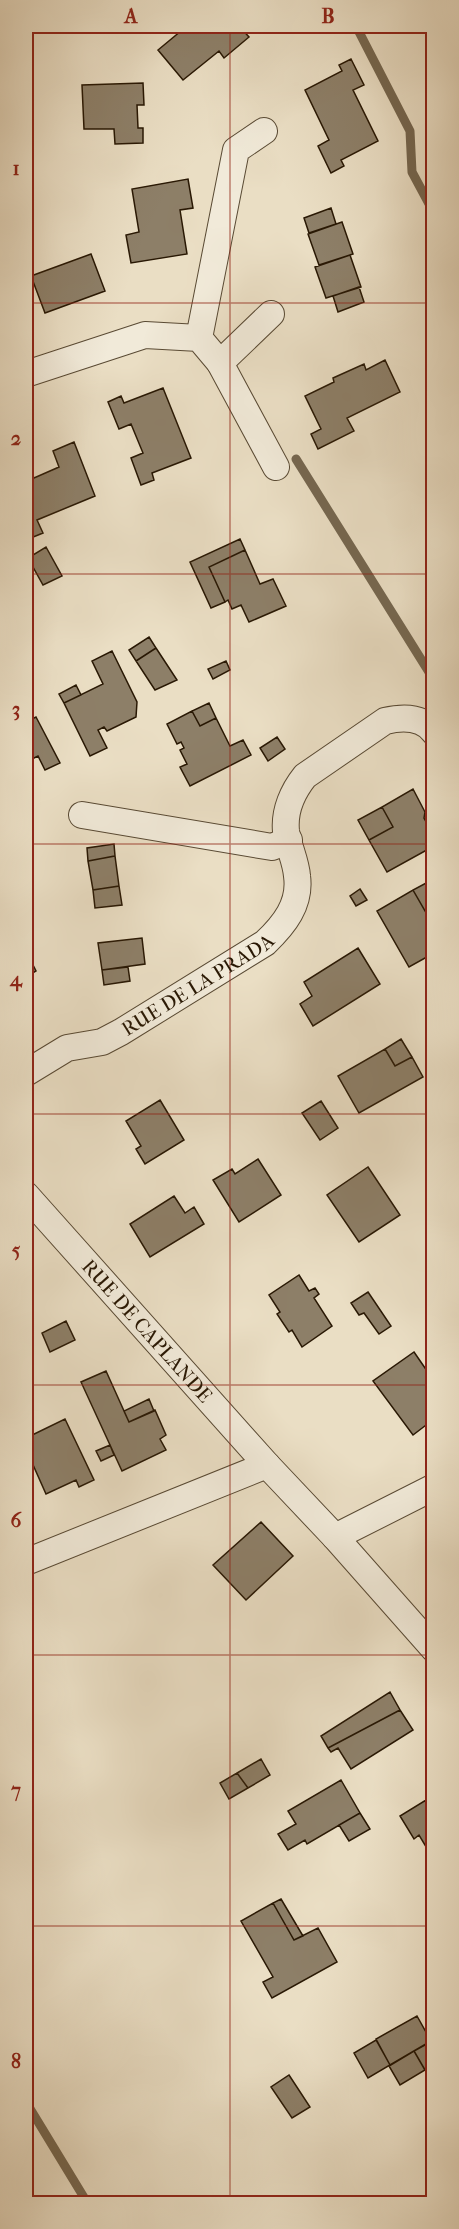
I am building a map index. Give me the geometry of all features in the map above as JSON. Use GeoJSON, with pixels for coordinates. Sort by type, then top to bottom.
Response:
{"type":"FeatureCollection","features":[{"type":"Feature","properties":{"kind":"street"},"geometry":{"type":"LineString","coordinates":[[199,338],[236,150],[264,131]]}},
{"type":"Feature","properties":{"kind":"street"},"geometry":{"type":"LineString","coordinates":[[220,363],[271,314]]}},
{"type":"Feature","properties":{"kind":"street"},"geometry":{"type":"LineString","coordinates":[[26,374],[145,335],[199,338],[220,363],[276,467]]}},
{"type":"Feature","properties":{"kind":"street","name":"RUE DE LA PRADA"},"geometry":{"type":"LineString","coordinates":[[26,1073],[67,1048],[102,1042],[122,1032],[265,944],[288,918],[296,901],[298,877],[286,831],[289,804],[296,788],[305,776],[385,721],[396,718],[419,720],[434,732]]}},
{"type":"Feature","properties":{"kind":"street"},"geometry":{"type":"LineString","coordinates":[[82,815],[272,847],[289,840]]}},
{"type":"Feature","properties":{"kind":"street","name":"RUE DE CAPLANDE"},"geometry":{"type":"LineString","coordinates":[[26,1195],[267,1466],[434,1649]]}},
{"type":"Feature","properties":{"kind":"street"},"geometry":{"type":"LineString","coordinates":[[26,1562],[267,1466]]}},
{"type":"Feature","properties":{"kind":"street"},"geometry":{"type":"LineString","coordinates":[[334,1537],[434,1487]]}},
{"type":"Feature","properties":{"kind":"building"},"geometry":{"type":"Polygon","coordinates":[[[187,26],[239,26],[249,37],[224,58],[219,51],[183,80],[158,50],[187,26]]]}},
{"type":"Feature","properties":{"kind":"building"},"geometry":{"type":"Polygon","coordinates":[[[351,59],[364,85],[353,90],[378,141],[341,160],[344,166],[331,173],[318,146],[329,140],[305,90],[342,71],[339,65],[351,59]]]}},
{"type":"Feature","properties":{"kind":"building"},"geometry":{"type":"Polygon","coordinates":[[[143,83],[144,105],[137,105],[138,128],[143,128],[143,143],[115,144],[114,129],[84,129],[82,85],[143,83]]]}},
{"type":"Feature","properties":{"kind":"building"},"geometry":{"type":"Polygon","coordinates":[[[188,179],[193,208],[180,210],[187,254],[131,263],[126,235],[139,232],[132,189],[188,179]]]}},
{"type":"Feature","properties":{"kind":"building"},"geometry":{"type":"Polygon","coordinates":[[[331,208],[336,224],[309,233],[304,218],[331,208]]]}},
{"type":"Feature","properties":{"kind":"building"},"geometry":{"type":"Polygon","coordinates":[[[342,222],[353,254],[319,265],[308,234],[342,222]]]}},
{"type":"Feature","properties":{"kind":"building"},"geometry":{"type":"Polygon","coordinates":[[[91,254],[105,291],[45,313],[31,276],[91,254]]]}},
{"type":"Feature","properties":{"kind":"building"},"geometry":{"type":"Polygon","coordinates":[[[350,255],[361,287],[326,298],[315,267],[350,255]]]}},
{"type":"Feature","properties":{"kind":"building"},"geometry":{"type":"Polygon","coordinates":[[[359,287],[364,302],[338,312],[333,296],[359,287]]]}},
{"type":"Feature","properties":{"kind":"building"},"geometry":{"type":"Polygon","coordinates":[[[385,360],[400,392],[347,418],[354,431],[318,449],[311,434],[321,429],[305,396],[334,382],[333,378],[364,364],[366,370],[385,360]]]}},
{"type":"Feature","properties":{"kind":"building"},"geometry":{"type":"Polygon","coordinates":[[[163,388],[191,458],[152,473],[154,480],[141,485],[131,458],[143,453],[131,424],[119,429],[108,402],[121,396],[124,403],[163,388]]]}},
{"type":"Feature","properties":{"kind":"building"},"geometry":{"type":"Polygon","coordinates":[[[74,442],[95,496],[37,520],[43,533],[26,540],[26,474],[31,472],[34,478],[59,467],[53,451],[74,442]]]}},
{"type":"Feature","properties":{"kind":"building"},"geometry":{"type":"Polygon","coordinates":[[[240,539],[245,550],[209,567],[225,602],[211,608],[190,562],[240,539]]]}},
{"type":"Feature","properties":{"kind":"building"},"geometry":{"type":"Polygon","coordinates":[[[46,547],[62,576],[43,585],[28,558],[46,547]]]}},
{"type":"Feature","properties":{"kind":"building"},"geometry":{"type":"Polygon","coordinates":[[[245,550],[260,584],[273,579],[286,606],[249,622],[241,605],[232,609],[228,600],[225,602],[209,567],[245,550]]]}},
{"type":"Feature","properties":{"kind":"building"},"geometry":{"type":"Polygon","coordinates":[[[149,637],[156,648],[136,661],[129,650],[149,637]]]}},
{"type":"Feature","properties":{"kind":"building"},"geometry":{"type":"Polygon","coordinates":[[[156,648],[177,680],[155,690],[136,661],[156,648]]]}},
{"type":"Feature","properties":{"kind":"building"},"geometry":{"type":"Polygon","coordinates":[[[112,651],[137,702],[136,717],[107,731],[104,727],[98,730],[107,748],[90,756],[64,703],[103,684],[92,661],[112,651]]]}},
{"type":"Feature","properties":{"kind":"building"},"geometry":{"type":"Polygon","coordinates":[[[226,661],[230,670],[213,679],[208,669],[226,661]]]}},
{"type":"Feature","properties":{"kind":"building"},"geometry":{"type":"Polygon","coordinates":[[[76,685],[81,695],[64,703],[59,694],[76,685]]]}},
{"type":"Feature","properties":{"kind":"building"},"geometry":{"type":"Polygon","coordinates":[[[209,703],[216,718],[200,726],[192,711],[209,703]]]}},
{"type":"Feature","properties":{"kind":"building"},"geometry":{"type":"Polygon","coordinates":[[[192,711],[200,726],[216,718],[230,746],[243,740],[251,755],[190,786],[180,767],[187,764],[180,750],[184,748],[181,742],[177,744],[167,724],[192,711]]]}},
{"type":"Feature","properties":{"kind":"building"},"geometry":{"type":"Polygon","coordinates":[[[36,717],[60,763],[45,770],[38,756],[26,762],[26,722],[36,717]]]}},
{"type":"Feature","properties":{"kind":"building"},"geometry":{"type":"Polygon","coordinates":[[[277,737],[285,749],[268,761],[260,748],[277,737]]]}},
{"type":"Feature","properties":{"kind":"building"},"geometry":{"type":"Polygon","coordinates":[[[413,789],[425,812],[424,818],[430,829],[434,827],[434,846],[387,872],[369,840],[393,827],[382,807],[413,789]]]}},
{"type":"Feature","properties":{"kind":"building"},"geometry":{"type":"Polygon","coordinates":[[[382,807],[393,827],[369,840],[358,820],[382,807]]]}},
{"type":"Feature","properties":{"kind":"building"},"geometry":{"type":"Polygon","coordinates":[[[425,812],[434,826],[430,829],[424,818],[425,812]]]}},
{"type":"Feature","properties":{"kind":"building"},"geometry":{"type":"Polygon","coordinates":[[[114,844],[115,856],[88,861],[87,848],[114,844]]]}},
{"type":"Feature","properties":{"kind":"building"},"geometry":{"type":"Polygon","coordinates":[[[115,856],[119,886],[93,890],[88,861],[115,856]]]}},
{"type":"Feature","properties":{"kind":"building"},"geometry":{"type":"Polygon","coordinates":[[[428,882],[434,891],[434,914],[428,916],[413,890],[428,882]]]}},
{"type":"Feature","properties":{"kind":"building"},"geometry":{"type":"Polygon","coordinates":[[[119,886],[122,905],[95,908],[93,890],[119,886]]]}},
{"type":"Feature","properties":{"kind":"building"},"geometry":{"type":"Polygon","coordinates":[[[360,889],[367,900],[356,906],[350,896],[360,889]]]}},
{"type":"Feature","properties":{"kind":"building"},"geometry":{"type":"Polygon","coordinates":[[[413,890],[428,916],[434,914],[434,953],[409,967],[377,911],[413,890]]]}},
{"type":"Feature","properties":{"kind":"building"},"geometry":{"type":"Polygon","coordinates":[[[142,938],[145,964],[102,970],[98,943],[142,938]]]}},
{"type":"Feature","properties":{"kind":"building"},"geometry":{"type":"Polygon","coordinates":[[[358,948],[380,984],[313,1026],[300,1004],[312,996],[304,982],[358,948]]]}},
{"type":"Feature","properties":{"kind":"building"},"geometry":{"type":"Polygon","coordinates":[[[26,951],[36,971],[26,977],[26,951]]]}},
{"type":"Feature","properties":{"kind":"building"},"geometry":{"type":"Polygon","coordinates":[[[128,967],[130,981],[104,985],[102,970],[128,967]]]}},
{"type":"Feature","properties":{"kind":"building"},"geometry":{"type":"Polygon","coordinates":[[[401,1039],[412,1057],[395,1066],[385,1049],[401,1039]]]}},
{"type":"Feature","properties":{"kind":"building"},"geometry":{"type":"Polygon","coordinates":[[[385,1049],[395,1066],[412,1057],[423,1077],[359,1113],[338,1076],[385,1049]]]}},
{"type":"Feature","properties":{"kind":"building"},"geometry":{"type":"Polygon","coordinates":[[[160,1100],[184,1140],[145,1164],[136,1149],[141,1146],[126,1121],[160,1100]]]}},
{"type":"Feature","properties":{"kind":"building"},"geometry":{"type":"Polygon","coordinates":[[[321,1101],[338,1128],[320,1140],[302,1113],[321,1101]]]}},
{"type":"Feature","properties":{"kind":"building"},"geometry":{"type":"Polygon","coordinates":[[[258,1159],[281,1195],[239,1222],[213,1180],[232,1169],[235,1174],[258,1159]]]}},
{"type":"Feature","properties":{"kind":"building"},"geometry":{"type":"Polygon","coordinates":[[[368,1167],[400,1215],[359,1242],[327,1195],[368,1167]]]}},
{"type":"Feature","properties":{"kind":"building"},"geometry":{"type":"Polygon","coordinates":[[[174,1196],[185,1213],[194,1207],[204,1224],[150,1257],[130,1224],[174,1196]]]}},
{"type":"Feature","properties":{"kind":"building"},"geometry":{"type":"Polygon","coordinates":[[[299,1275],[309,1291],[315,1288],[319,1294],[314,1298],[332,1326],[302,1347],[292,1330],[289,1332],[277,1314],[280,1312],[269,1295],[299,1275]]]}},
{"type":"Feature","properties":{"kind":"building"},"geometry":{"type":"Polygon","coordinates":[[[368,1292],[391,1326],[379,1334],[364,1313],[359,1315],[351,1303],[368,1292]]]}},
{"type":"Feature","properties":{"kind":"building"},"geometry":{"type":"Polygon","coordinates":[[[66,1321],[75,1340],[50,1352],[42,1333],[66,1321]]]}},
{"type":"Feature","properties":{"kind":"building"},"geometry":{"type":"Polygon","coordinates":[[[414,1352],[434,1381],[434,1395],[429,1399],[434,1405],[434,1419],[413,1435],[373,1381],[414,1352]]]}},
{"type":"Feature","properties":{"kind":"building"},"geometry":{"type":"Polygon","coordinates":[[[106,1371],[129,1422],[155,1410],[166,1435],[160,1439],[166,1450],[122,1471],[81,1382],[106,1371]]]}},
{"type":"Feature","properties":{"kind":"building"},"geometry":{"type":"Polygon","coordinates":[[[149,1399],[154,1411],[129,1422],[124,1411],[149,1399]]]}},
{"type":"Feature","properties":{"kind":"building"},"geometry":{"type":"Polygon","coordinates":[[[65,1419],[94,1480],[79,1487],[76,1480],[46,1494],[26,1449],[26,1438],[65,1419]]]}},
{"type":"Feature","properties":{"kind":"building"},"geometry":{"type":"Polygon","coordinates":[[[110,1445],[114,1455],[101,1461],[96,1451],[110,1445]]]}},
{"type":"Feature","properties":{"kind":"building"},"geometry":{"type":"Polygon","coordinates":[[[261,1522],[293,1556],[246,1600],[213,1565],[261,1522]]]}},
{"type":"Feature","properties":{"kind":"building"},"geometry":{"type":"Polygon","coordinates":[[[390,1692],[400,1710],[328,1748],[321,1736],[390,1692]]]}},
{"type":"Feature","properties":{"kind":"building"},"geometry":{"type":"Polygon","coordinates":[[[400,1710],[413,1730],[351,1769],[338,1748],[331,1752],[328,1748],[400,1710]]]}},
{"type":"Feature","properties":{"kind":"building"},"geometry":{"type":"Polygon","coordinates":[[[261,1759],[270,1775],[248,1788],[237,1773],[261,1759]]]}},
{"type":"Feature","properties":{"kind":"building"},"geometry":{"type":"Polygon","coordinates":[[[237,1773],[248,1788],[229,1799],[220,1783],[237,1773]]]}},
{"type":"Feature","properties":{"kind":"building"},"geometry":{"type":"Polygon","coordinates":[[[341,1780],[360,1813],[307,1844],[305,1840],[288,1850],[278,1834],[296,1824],[288,1811],[341,1780]]]}},
{"type":"Feature","properties":{"kind":"building"},"geometry":{"type":"Polygon","coordinates":[[[434,1796],[434,1812],[426,1800],[434,1796]]]}},
{"type":"Feature","properties":{"kind":"building"},"geometry":{"type":"Polygon","coordinates":[[[426,1800],[434,1812],[434,1860],[419,1835],[414,1839],[400,1816],[426,1800]]]}},
{"type":"Feature","properties":{"kind":"building"},"geometry":{"type":"Polygon","coordinates":[[[360,1813],[370,1829],[349,1841],[339,1825],[360,1813]]]}},
{"type":"Feature","properties":{"kind":"building"},"geometry":{"type":"Polygon","coordinates":[[[281,1899],[303,1936],[294,1940],[273,1903],[281,1899]]]}},
{"type":"Feature","properties":{"kind":"building"},"geometry":{"type":"Polygon","coordinates":[[[273,1903],[294,1940],[318,1928],[337,1962],[272,1998],[263,1982],[273,1977],[241,1921],[273,1903]]]}},
{"type":"Feature","properties":{"kind":"building"},"geometry":{"type":"Polygon","coordinates":[[[417,2016],[431,2041],[390,2065],[376,2039],[417,2016]]]}},
{"type":"Feature","properties":{"kind":"building"},"geometry":{"type":"Polygon","coordinates":[[[376,2040],[390,2065],[368,2078],[354,2053],[376,2040]]]}},
{"type":"Feature","properties":{"kind":"building"},"geometry":{"type":"Polygon","coordinates":[[[434,2040],[434,2065],[425,2070],[414,2051],[434,2040]]]}},
{"type":"Feature","properties":{"kind":"building"},"geometry":{"type":"Polygon","coordinates":[[[414,2051],[425,2070],[400,2085],[389,2066],[414,2051]]]}},
{"type":"Feature","properties":{"kind":"building"},"geometry":{"type":"Polygon","coordinates":[[[289,2075],[310,2107],[292,2118],[271,2087],[289,2075]]]}},
{"type":"Feature","properties":{"kind":"waterway"},"geometry":{"type":"LineString","coordinates":[[356,26],[410,131],[412,172],[434,213]]}},
{"type":"Feature","properties":{"kind":"waterway"},"geometry":{"type":"LineString","coordinates":[[296,459],[434,680]]}},
{"type":"Feature","properties":{"kind":"waterway"},"geometry":{"type":"LineString","coordinates":[[26,2102],[88,2204]]}}]}
